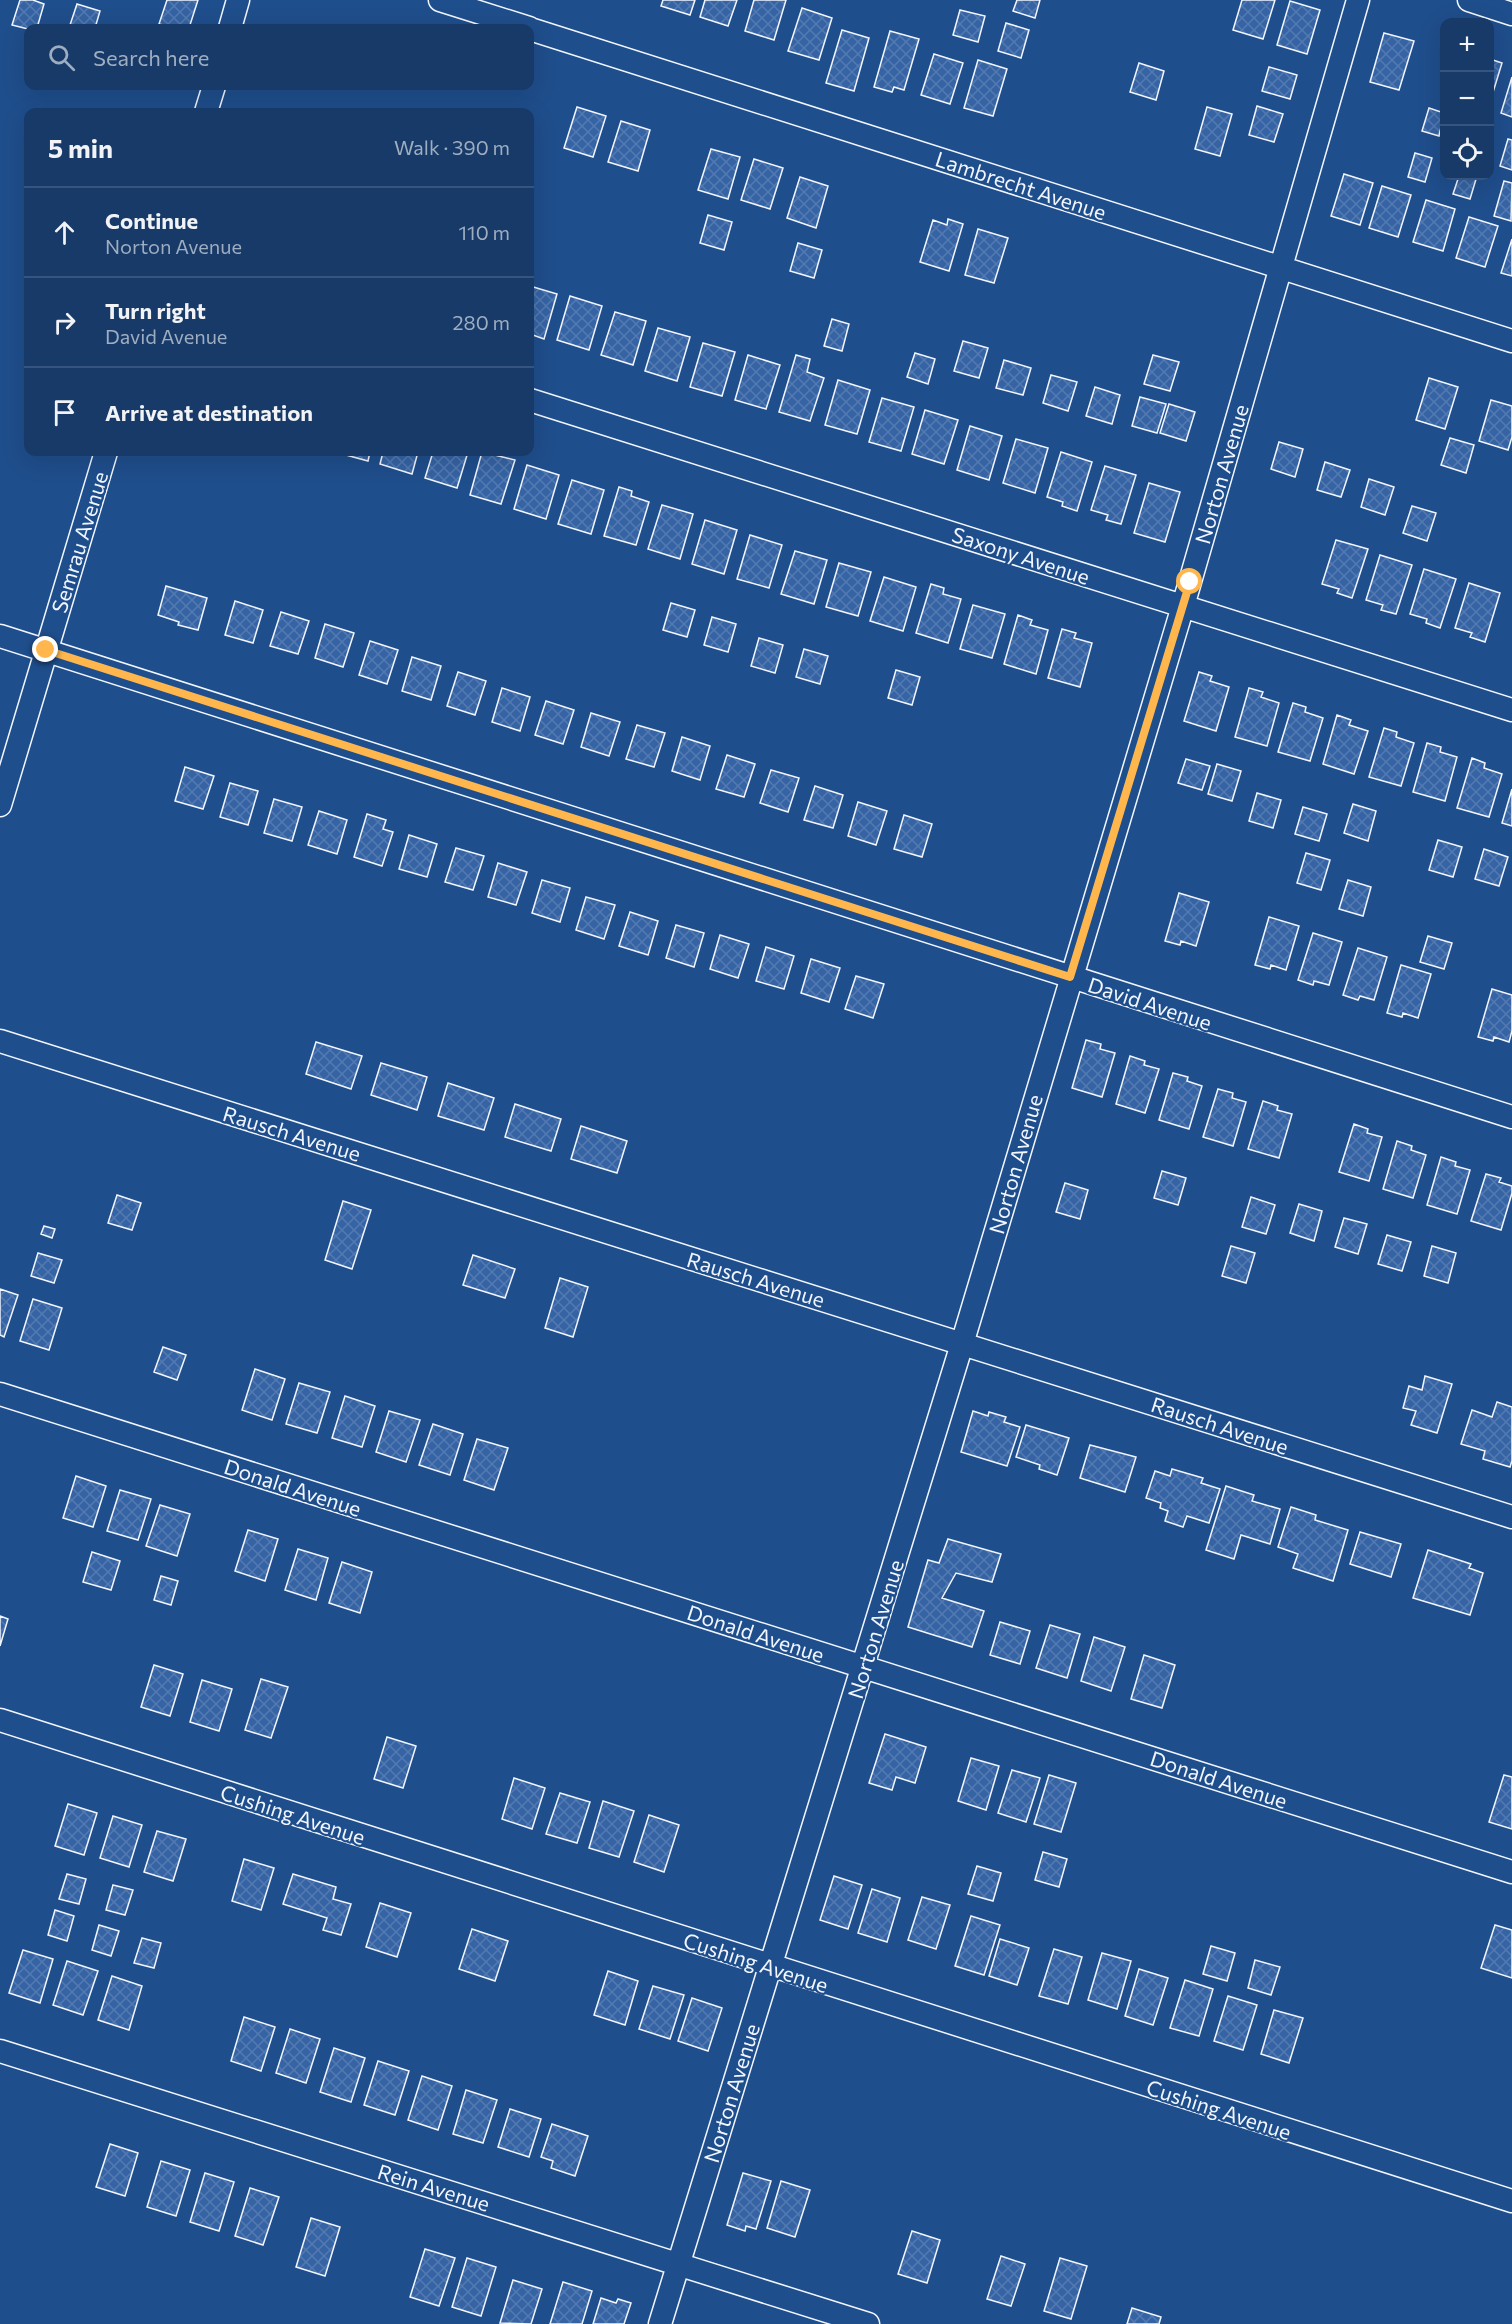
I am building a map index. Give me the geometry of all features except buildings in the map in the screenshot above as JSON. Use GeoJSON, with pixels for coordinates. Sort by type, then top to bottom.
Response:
{"type":"FeatureCollection","features":[{"type":"Feature","properties":{"kind":"street"},"geometry":{"type":"LineString","coordinates":[[231,24],[238,0]]}},
{"type":"Feature","properties":{"kind":"street","name":"Lambrecht Avenue"},"geometry":{"type":"LineString","coordinates":[[440,0],[514,24]]}},
{"type":"Feature","properties":{"kind":"street","name":"Norton Avenue"},"geometry":{"type":"LineString","coordinates":[[660,2324],[962,1344],[1070,977],[1183,606],[1358,0]]}},
{"type":"Feature","properties":{"kind":"street"},"geometry":{"type":"LineString","coordinates":[[1469,0],[1512,14]]}},
{"type":"Feature","properties":{"kind":"street","name":"Lambrecht Avenue"},"geometry":{"type":"LineString","coordinates":[[534,31],[1512,341]]}},
{"type":"Feature","properties":{"kind":"street"},"geometry":{"type":"LineString","coordinates":[[207,108],[212,90]]}},
{"type":"Feature","properties":{"kind":"street","name":"Saxony Avenue"},"geometry":{"type":"LineString","coordinates":[[534,401],[1512,710]]}},
{"type":"Feature","properties":{"kind":"street","name":"Semrau Avenue"},"geometry":{"type":"LineString","coordinates":[[0,805],[105,456]]}},
{"type":"Feature","properties":{"kind":"street","name":"David Avenue"},"geometry":{"type":"LineString","coordinates":[[0,636],[1512,1117]]}},
{"type":"Feature","properties":{"kind":"street","name":"Rausch Avenue"},"geometry":{"type":"LineString","coordinates":[[0,1041],[1512,1517]]}},
{"type":"Feature","properties":{"kind":"street","name":"Donald Avenue"},"geometry":{"type":"LineString","coordinates":[[0,1394],[1512,1872]]}},
{"type":"Feature","properties":{"kind":"street","name":"Cushing Avenue"},"geometry":{"type":"LineString","coordinates":[[0,1720],[770,1967],[1512,2201]]}},
{"type":"Feature","properties":{"kind":"street","name":"Rein Avenue"},"geometry":{"type":"LineString","coordinates":[[0,2051],[868,2324]]}},
{"type":"Feature","properties":{"kind":"route"},"geometry":{"type":"LineString","coordinates":[[46,650],[1070,977],[1190,582]]}}]}
